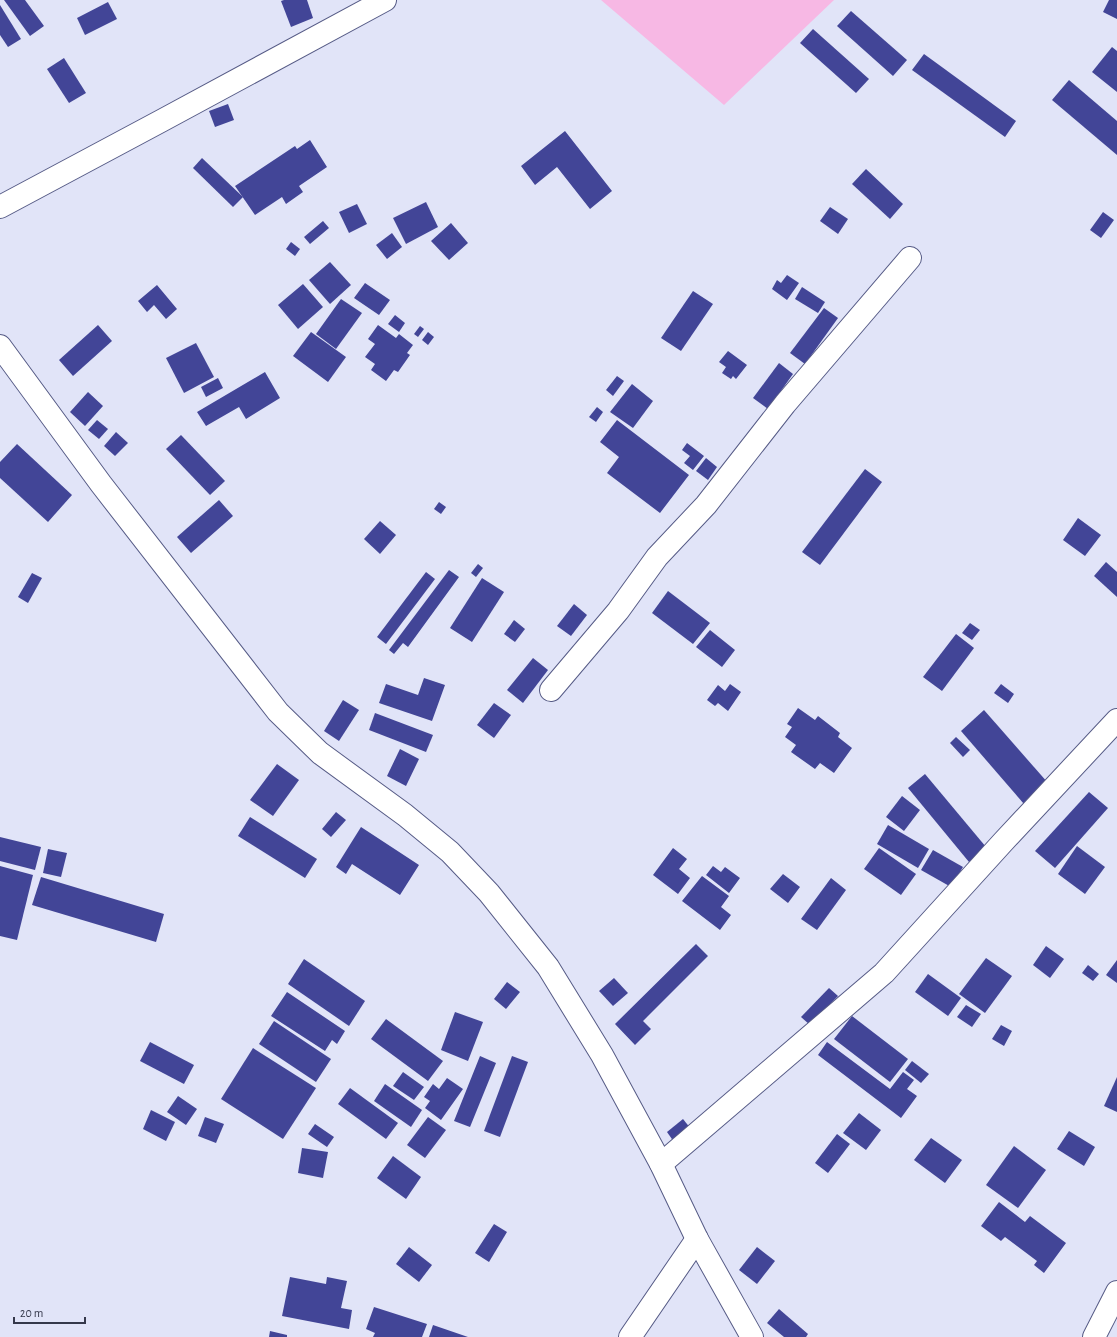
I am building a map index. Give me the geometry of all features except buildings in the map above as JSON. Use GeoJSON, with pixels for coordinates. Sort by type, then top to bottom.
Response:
{"type":"FeatureCollection","features":[{"type":"Feature","properties":{"kind":"street"},"geometry":{"type":"LineString","coordinates":[[0,207],[385,0]]}},
{"type":"Feature","properties":{"kind":"street"},"geometry":{"type":"LineString","coordinates":[[551,690],[618,611],[656,557],[706,505],[785,404],[910,258]]}},
{"type":"Feature","properties":{"kind":"street"},"geometry":{"type":"LineString","coordinates":[[0,346],[101,484],[278,712],[320,753],[405,815],[450,852],[489,893],[548,967],[602,1055],[661,1164],[697,1239],[752,1337]]}},
{"type":"Feature","properties":{"kind":"street"},"geometry":{"type":"LineString","coordinates":[[661,1164],[884,974],[1003,842],[1117,720]]}},
{"type":"Feature","properties":{"kind":"street"},"geometry":{"type":"LineString","coordinates":[[630,1337],[697,1239]]}},
{"type":"Feature","properties":{"kind":"street"},"geometry":{"type":"LineString","coordinates":[[1094,1337],[1117,1292]]}},
{"type":"Feature","properties":{"kind":"shaded area"},"geometry":{"type":"Polygon","coordinates":[[[601,0],[834,0],[724,105],[601,0]]]}}]}
